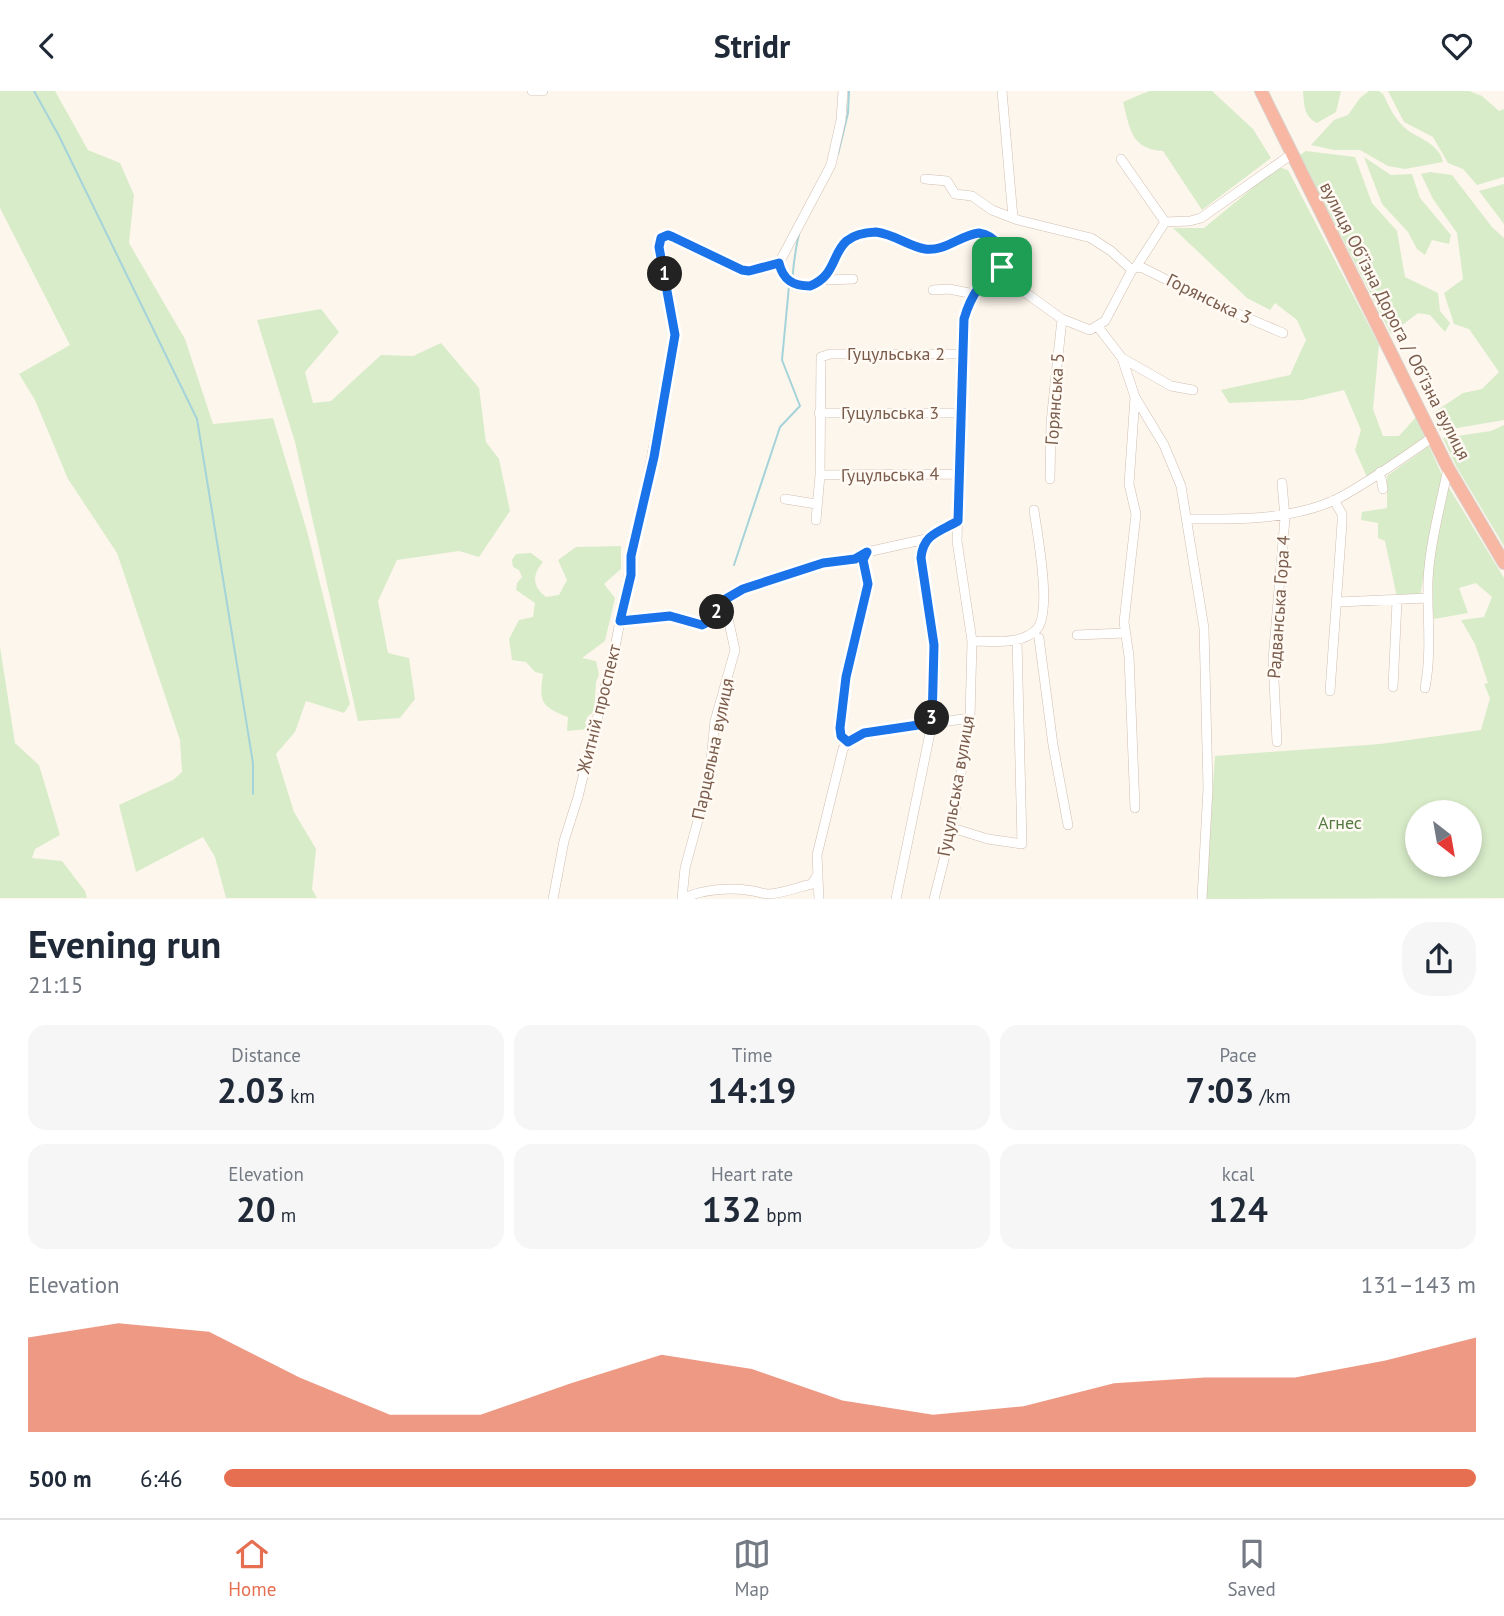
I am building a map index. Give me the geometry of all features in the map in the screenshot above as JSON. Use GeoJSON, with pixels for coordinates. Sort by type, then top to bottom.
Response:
{"type":"FeatureCollection","features":[{"type":"Feature","properties":{"kind":"highway","name":"вулиця Обʼїзна Дорога / Обʼїзна вулиця"},"geometry":{"type":"LineString","coordinates":[[1261,91],[1448,468],[1504,563]]}},
{"type":"Feature","properties":{"kind":"street"},"geometry":{"type":"LineString","coordinates":[[532,91],[543,91]]}},
{"type":"Feature","properties":{"kind":"street"},"geometry":{"type":"LineString","coordinates":[[843,91],[840,128],[831,165],[779,263],[785,278],[800,286],[810,286],[825,276],[845,240],[860,233],[887,233],[925,249],[935,249],[969,234],[987,234],[1001,250],[1004,257],[1002,267],[1026,293],[1062,319],[1090,330],[1105,321],[1134,268],[1166,222]]}},
{"type":"Feature","properties":{"kind":"street"},"geometry":{"type":"LineString","coordinates":[[1002,91],[1013,218]]}},
{"type":"Feature","properties":{"kind":"street"},"geometry":{"type":"LineString","coordinates":[[1166,222],[1201,218],[1292,154]]}},
{"type":"Feature","properties":{"kind":"street"},"geometry":{"type":"LineString","coordinates":[[1121,159],[1166,222]]}},
{"type":"Feature","properties":{"kind":"street"},"geometry":{"type":"LineString","coordinates":[[925,179],[947,181],[955,194],[972,196],[992,210],[1013,218],[1070,231],[1103,245],[1134,268]]}},
{"type":"Feature","properties":{"kind":"street","name":"Житній проспект"},"geometry":{"type":"LineString","coordinates":[[553,898],[564,841],[581,785],[631,575],[631,556],[654,457],[675,335],[659,247],[661,238],[668,235],[742,270],[749,271],[779,263]]}},
{"type":"Feature","properties":{"kind":"street","name":"Гуцульська вулиця"},"geometry":{"type":"LineString","coordinates":[[934,898],[952,828],[970,718],[972,641],[958,557],[964,319],[974,294],[988,277],[1002,267]]}},
{"type":"Feature","properties":{"kind":"street","name":"Горянська 3"},"geometry":{"type":"LineString","coordinates":[[1134,268],[1169,279],[1219,306],[1283,334]]}},
{"type":"Feature","properties":{"kind":"street"},"geometry":{"type":"LineString","coordinates":[[825,276],[828,280],[853,279]]}},
{"type":"Feature","properties":{"kind":"street"},"geometry":{"type":"LineString","coordinates":[[933,290],[949,289],[974,294]]}},
{"type":"Feature","properties":{"kind":"street","name":"Горянська 5"},"geometry":{"type":"LineString","coordinates":[[1050,479],[1051,422],[1062,319]]}},
{"type":"Feature","properties":{"kind":"street"},"geometry":{"type":"LineString","coordinates":[[1098,327],[1122,358],[1135,397],[1176,470],[1187,519],[1204,628],[1209,788],[1202,898]]}},
{"type":"Feature","properties":{"kind":"street","name":"Гуцульська 2"},"geometry":{"type":"LineString","coordinates":[[819,413],[821,357],[830,354],[962,354]]}},
{"type":"Feature","properties":{"kind":"street"},"geometry":{"type":"LineString","coordinates":[[1122,358],[1171,386],[1193,390]]}},
{"type":"Feature","properties":{"kind":"street"},"geometry":{"type":"LineString","coordinates":[[1135,397],[1129,484],[1136,514],[1124,622],[1129,656],[1135,807]]}},
{"type":"Feature","properties":{"kind":"street"},"geometry":{"type":"LineString","coordinates":[[816,520],[820,475],[819,413]]}},
{"type":"Feature","properties":{"kind":"street","name":"Гуцульська 3"},"geometry":{"type":"LineString","coordinates":[[819,413],[961,413]]}},
{"type":"Feature","properties":{"kind":"street"},"geometry":{"type":"LineString","coordinates":[[1187,519],[1249,520],[1285,514],[1334,500],[1433,437]]}},
{"type":"Feature","properties":{"kind":"street"},"geometry":{"type":"LineString","coordinates":[[1425,688],[1430,659],[1430,562],[1448,468]]}},
{"type":"Feature","properties":{"kind":"street"},"geometry":{"type":"LineString","coordinates":[[1380,472],[1383,489]]}},
{"type":"Feature","properties":{"kind":"street","name":"Гуцульська 4"},"geometry":{"type":"LineString","coordinates":[[820,475],[959,474]]}},
{"type":"Feature","properties":{"kind":"street","name":"Радванська Гора 4"},"geometry":{"type":"LineString","coordinates":[[1277,742],[1273,660],[1285,514],[1282,483]]}},
{"type":"Feature","properties":{"kind":"street"},"geometry":{"type":"LineString","coordinates":[[785,499],[816,504]]}},
{"type":"Feature","properties":{"kind":"street"},"geometry":{"type":"LineString","coordinates":[[1330,691],[1342,523],[1342,514],[1334,500]]}},
{"type":"Feature","properties":{"kind":"street"},"geometry":{"type":"LineString","coordinates":[[972,641],[1017,640],[1036,630],[1042,620],[1044,582],[1034,510]]}},
{"type":"Feature","properties":{"kind":"street"},"geometry":{"type":"LineString","coordinates":[[620,621],[670,616],[702,625],[708,622],[724,600],[743,589],[823,563],[855,559],[867,552],[926,539],[958,521]]}},
{"type":"Feature","properties":{"kind":"street"},"geometry":{"type":"LineString","coordinates":[[896,898],[932,723],[934,645],[921,558],[922,544],[926,539]]}},
{"type":"Feature","properties":{"kind":"street"},"geometry":{"type":"LineString","coordinates":[[848,742],[841,736],[840,728],[846,677],[868,584],[863,560],[867,552]]}},
{"type":"Feature","properties":{"kind":"street"},"geometry":{"type":"LineString","coordinates":[[1338,602],[1428,598]]}},
{"type":"Feature","properties":{"kind":"street","name":"Парцельна вулиця"},"geometry":{"type":"LineString","coordinates":[[682,898],[685,868],[709,780],[715,722],[735,650],[724,600]]}},
{"type":"Feature","properties":{"kind":"street"},"geometry":{"type":"LineString","coordinates":[[1392,687],[1397,601]]}},
{"type":"Feature","properties":{"kind":"street"},"geometry":{"type":"LineString","coordinates":[[1077,635],[1125,633]]}},
{"type":"Feature","properties":{"kind":"street"},"geometry":{"type":"LineString","coordinates":[[1039,638],[1053,745],[1068,825]]}},
{"type":"Feature","properties":{"kind":"street"},"geometry":{"type":"LineString","coordinates":[[952,828],[988,839],[1022,843],[1017,640]]}},
{"type":"Feature","properties":{"kind":"street"},"geometry":{"type":"LineString","coordinates":[[819,898],[817,855],[833,785],[843,749],[848,742],[864,733],[970,718]]}},
{"type":"Feature","properties":{"kind":"street"},"geometry":{"type":"LineString","coordinates":[[682,898],[719,890],[752,890],[766,894],[781,892],[812,884],[816,877]]}},
{"type":"Feature","properties":{"kind":"green space"},"geometry":{"type":"Polygon","coordinates":[[[0,91],[55,91],[88,150],[120,163],[134,195],[129,243],[185,339],[213,424],[273,418],[307,531],[350,704],[344,713],[306,701],[295,732],[276,754],[294,812],[316,849],[312,889],[317,898],[226,898],[215,857],[203,837],[136,872],[119,805],[173,780],[182,772],[180,740],[117,553],[68,479],[35,400],[19,374],[70,345],[0,208],[0,91]]]}},
{"type":"Feature","properties":{"kind":"green space"},"geometry":{"type":"Polygon","coordinates":[[[1149,91],[1212,91],[1253,129],[1271,158],[1202,210],[1163,151],[1138,142],[1130,129],[1123,102],[1149,91]]]}},
{"type":"Feature","properties":{"kind":"green space"},"geometry":{"type":"Polygon","coordinates":[[[1303,91],[1341,91],[1336,112],[1317,123],[1309,117],[1303,91]]]}},
{"type":"Feature","properties":{"kind":"green space"},"geometry":{"type":"Polygon","coordinates":[[[1369,91],[1383,94],[1398,121],[1431,144],[1443,162],[1405,169],[1388,166],[1360,150],[1334,150],[1311,145],[1334,120],[1348,115],[1360,98],[1369,91]]]}},
{"type":"Feature","properties":{"kind":"green space"},"geometry":{"type":"Polygon","coordinates":[[[1388,91],[1469,91],[1482,96],[1499,111],[1504,109],[1504,177],[1477,185],[1463,169],[1448,163],[1433,137],[1404,122],[1388,91]]]}},
{"type":"Feature","properties":{"kind":"green space"},"geometry":{"type":"Polygon","coordinates":[[[1306,151],[1355,157],[1372,203],[1397,231],[1405,277],[1438,293],[1440,311],[1450,323],[1445,332],[1430,315],[1418,313],[1391,334],[1300,155],[1306,151]]]}},
{"type":"Feature","properties":{"kind":"green space"},"geometry":{"type":"Polygon","coordinates":[[[1364,157],[1391,175],[1412,174],[1420,198],[1451,235],[1449,244],[1432,240],[1425,255],[1417,249],[1408,232],[1382,204],[1364,157]]]}},
{"type":"Feature","properties":{"kind":"green space"},"geometry":{"type":"Polygon","coordinates":[[[1278,167],[1288,170],[1379,345],[1373,409],[1383,436],[1399,436],[1416,417],[1425,438],[1367,477],[1355,450],[1361,430],[1344,390],[1302,400],[1229,403],[1221,390],[1290,375],[1306,340],[1297,320],[1275,303],[1270,310],[1247,298],[1173,228],[1204,228],[1278,167]]]}},
{"type":"Feature","properties":{"kind":"green space"},"geometry":{"type":"Polygon","coordinates":[[[1430,172],[1452,175],[1492,227],[1504,238],[1504,420],[1440,431],[1433,413],[1463,393],[1482,389],[1499,372],[1469,329],[1454,324],[1444,293],[1463,279],[1457,233],[1433,199],[1421,174],[1430,172]]]}},
{"type":"Feature","properties":{"kind":"green space"},"geometry":{"type":"Polygon","coordinates":[[[1504,184],[1504,224],[1479,191],[1504,184]]]}},
{"type":"Feature","properties":{"kind":"green space"},"geometry":{"type":"Polygon","coordinates":[[[321,309],[339,332],[305,372],[313,403],[331,401],[381,355],[413,356],[441,343],[479,388],[486,442],[499,459],[510,511],[479,557],[459,551],[397,560],[378,601],[388,653],[409,658],[415,699],[400,718],[358,721],[295,442],[257,320],[321,309]]]}},
{"type":"Feature","properties":{"kind":"green space"},"geometry":{"type":"Polygon","coordinates":[[[1504,425],[1504,546],[1456,466],[1443,438],[1491,431],[1504,425]]]}},
{"type":"Feature","properties":{"kind":"green space"},"geometry":{"type":"Polygon","coordinates":[[[1429,446],[1442,475],[1420,596],[1397,597],[1385,541],[1378,538],[1378,523],[1361,520],[1362,512],[1387,508],[1387,476],[1429,446]]]}},
{"type":"Feature","properties":{"kind":"green space","name":"Агнес"},"geometry":{"type":"Polygon","coordinates":[[[1448,486],[1504,578],[1504,898],[1205,899],[1215,756],[1380,744],[1481,730],[1490,698],[1484,684],[1488,683],[1475,644],[1461,620],[1484,617],[1492,597],[1476,583],[1459,588],[1468,613],[1434,619],[1432,585],[1448,486]]]}},
{"type":"Feature","properties":{"kind":"green space"},"geometry":{"type":"Polygon","coordinates":[[[621,546],[621,569],[604,584],[615,598],[605,641],[582,658],[596,661],[599,675],[594,712],[588,716],[585,723],[588,729],[567,731],[568,717],[547,706],[542,697],[543,674],[535,672],[526,662],[512,660],[509,639],[519,620],[533,617],[535,603],[516,590],[522,577],[519,570],[513,567],[512,560],[516,554],[531,553],[543,562],[535,580],[538,589],[546,597],[559,595],[567,580],[558,560],[576,547],[621,546]]]}},
{"type":"Feature","properties":{"kind":"green space"},"geometry":{"type":"Polygon","coordinates":[[[0,647],[15,743],[39,765],[60,835],[35,849],[32,858],[62,861],[85,891],[87,898],[0,898],[0,647]]]}},
{"type":"Feature","properties":{"kind":"waterway"},"geometry":{"type":"LineString","coordinates":[[34,91],[59,136],[197,419],[253,763],[253,794]]}},
{"type":"Feature","properties":{"kind":"waterway"},"geometry":{"type":"LineString","coordinates":[[838,154],[848,113],[849,91]]}},
{"type":"Feature","properties":{"kind":"waterway"},"geometry":{"type":"LineString","coordinates":[[793,277],[799,235]]}},
{"type":"Feature","properties":{"kind":"waterway"},"geometry":{"type":"LineString","coordinates":[[734,565],[780,427],[800,406],[782,360],[789,286]]}},
{"type":"Feature","properties":{"kind":"route"},"geometry":{"type":"LineString","coordinates":[[860,233],[887,233],[925,249],[946,246],[969,234],[987,234],[1001,250],[1004,257],[1002,267],[988,277],[974,294],[964,319],[958,521],[922,544],[921,558],[934,645],[932,723],[864,733],[848,742],[841,736],[846,677],[868,584],[863,560],[867,552],[855,559],[811,566],[743,589],[724,600],[708,622],[702,625],[663,615],[620,621],[631,575],[631,556],[654,457],[667,369],[675,335],[658,244],[661,238],[668,235],[681,240],[742,270],[749,271],[779,263],[785,278],[800,286],[818,283],[830,269],[845,240],[860,233]]}}]}
